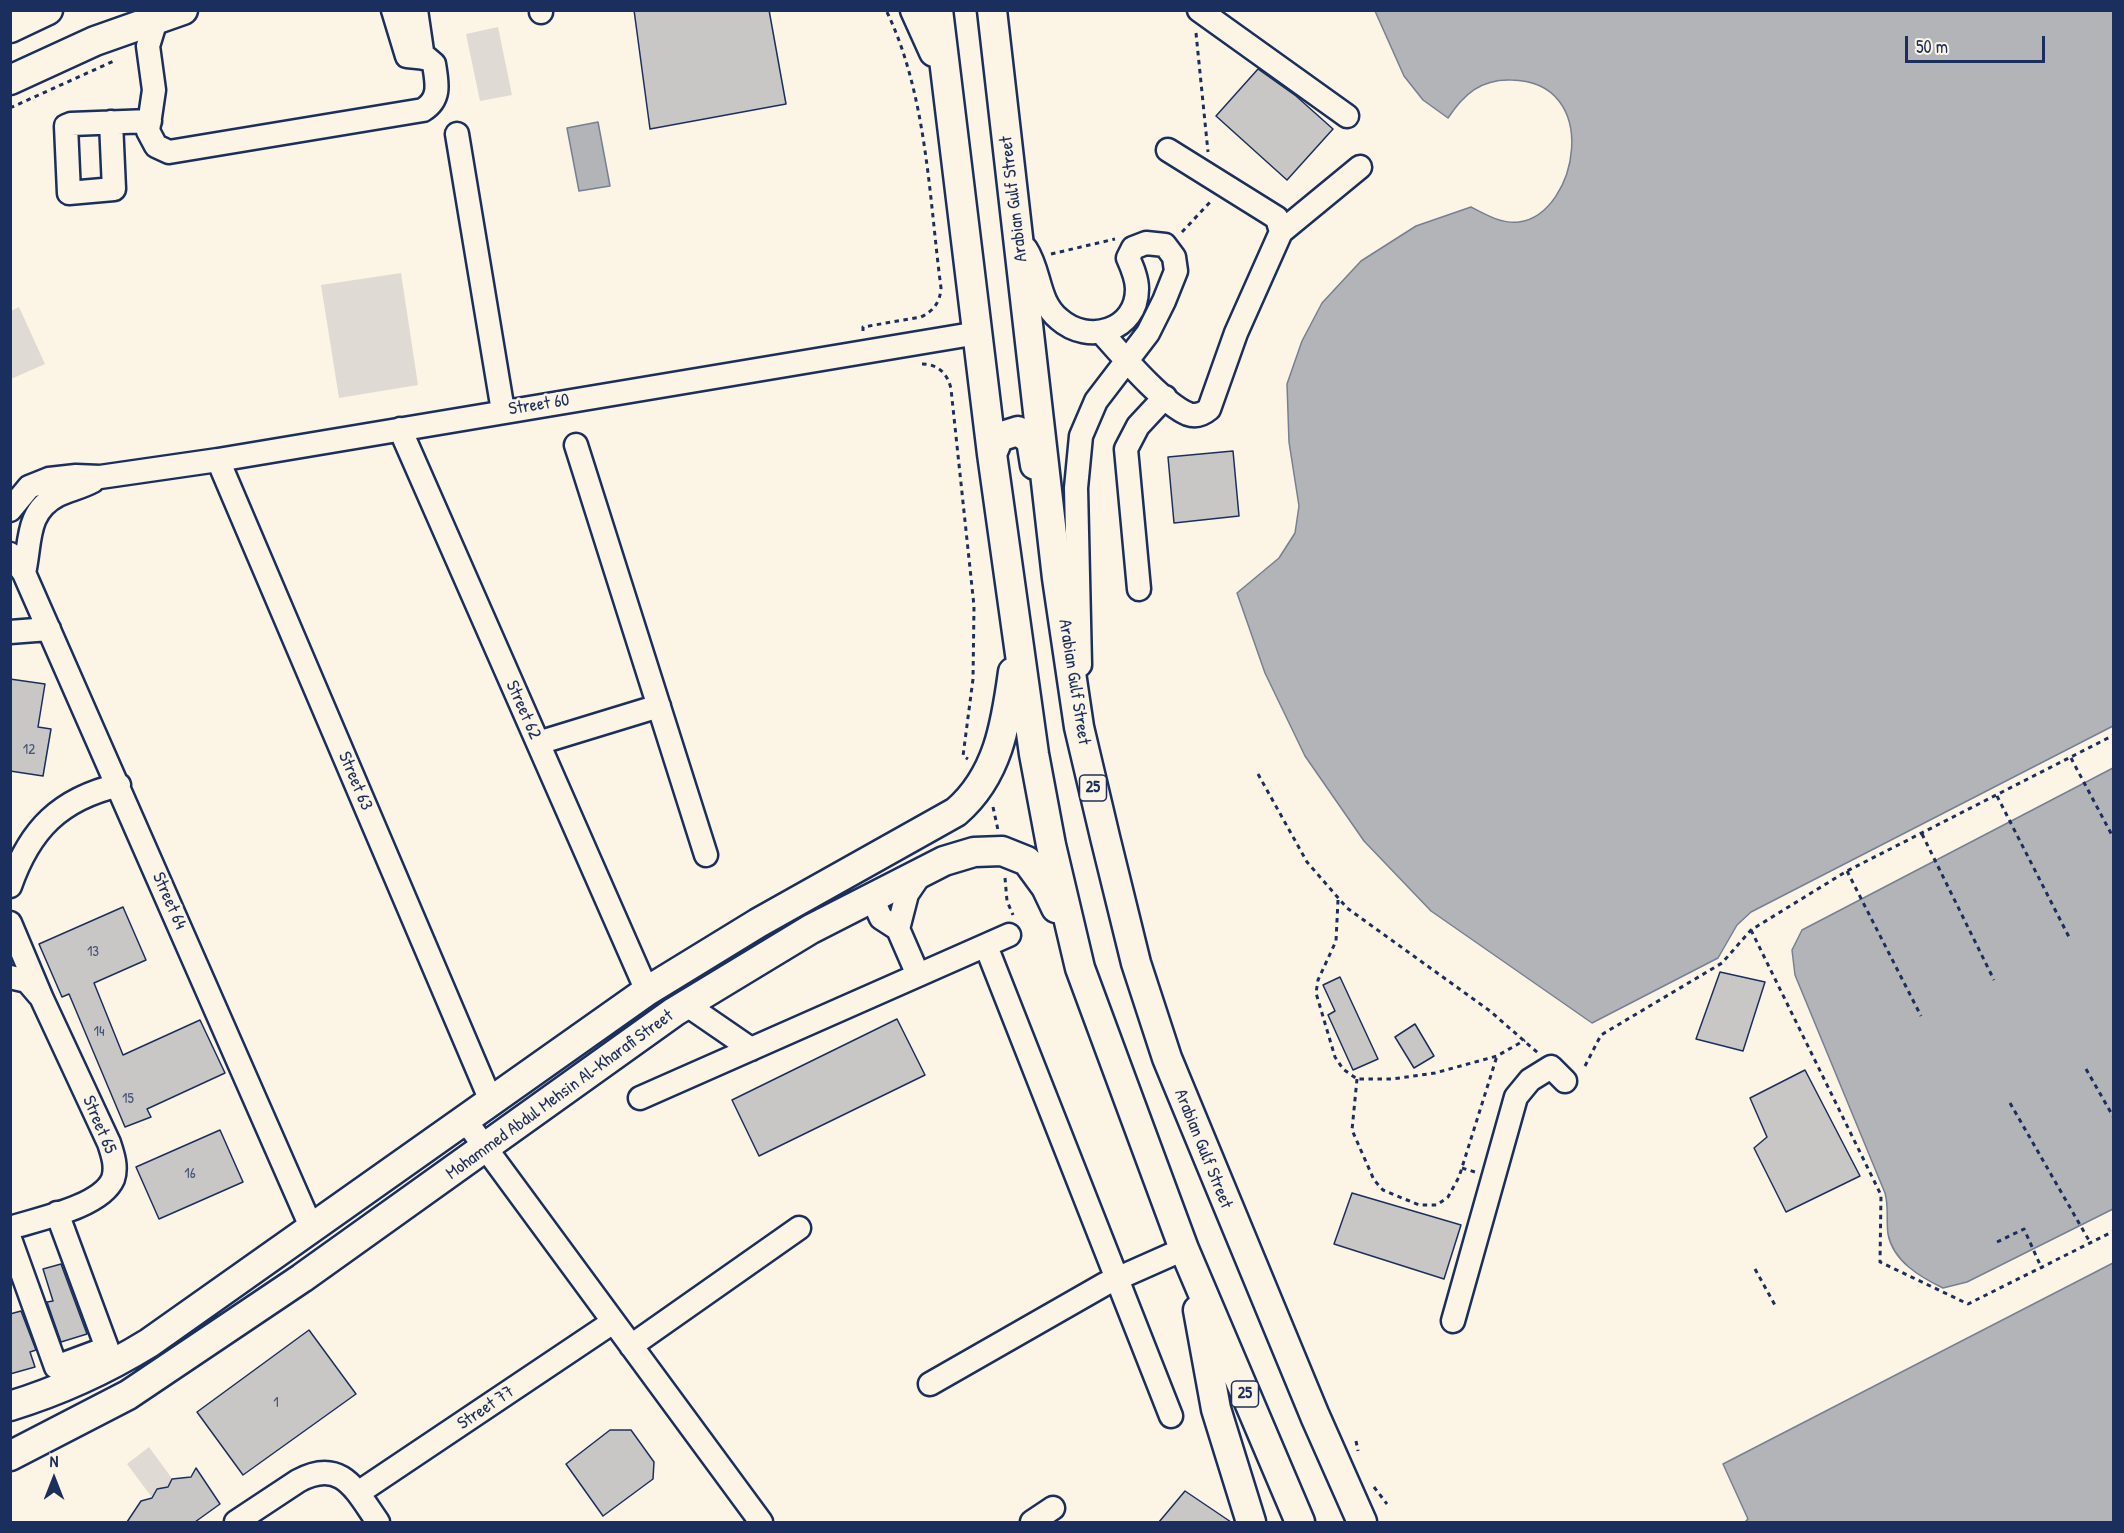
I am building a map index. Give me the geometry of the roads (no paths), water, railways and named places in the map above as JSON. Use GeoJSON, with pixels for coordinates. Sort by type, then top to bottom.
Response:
{"type":"FeatureCollection","features":[{"type":"Feature","properties":{"kind":"main road"},"geometry":{"type":"LineString","coordinates":[[10,28],[48,10]]}},
{"type":"Feature","properties":{"kind":"main road"},"geometry":{"type":"LineString","coordinates":[[10,80],[95,42],[152,33],[183,10]]}},
{"type":"Feature","properties":{"kind":"main road"},"geometry":{"type":"LineString","coordinates":[[915,10],[949,84]]}},
{"type":"Feature","properties":{"kind":"main road","name":"25"},"geometry":{"type":"LineString","coordinates":[[938,10],[949,84],[992,454],[1038,777],[1080,968],[1187,1258],[1300,1522]]}},
{"type":"Feature","properties":{"kind":"main road","name":"Arabian Gulf Street"},"geometry":{"type":"LineString","coordinates":[[992,10],[1057,578],[1079,727],[1136,963],[1167,1058],[1301,1384],[1362,1522]]}},
{"type":"Feature","properties":{"kind":"main road"},"geometry":{"type":"LineString","coordinates":[[992,454],[996,441],[1008,432],[1022,432],[1031,440],[1046,555],[1057,578]]}},
{"type":"Feature","properties":{"kind":"main road","name":"Mohammed Abdul Mehsin Al-Kharafi Street"},"geometry":{"type":"LineString","coordinates":[[10,1406],[41,1397],[82,1379],[149,1343],[647,991],[833,880],[956,812],[980,789],[988,775],[1004,727],[1018,642]]}},
{"type":"Feature","properties":{"kind":"main road","name":"Mohammed Abdul Mehsin Al-Kharafi Street"},"geometry":{"type":"LineString","coordinates":[[10,1456],[128,1395],[485,1149],[687,1005],[811,929],[944,861],[974,852],[1002,851],[1022,858],[1032,867],[1046,887],[1080,968]]}},
{"type":"Feature","properties":{"kind":"main road"},"geometry":{"type":"LineString","coordinates":[[833,880],[848,886],[865,901]]}},
{"type":"Feature","properties":{"kind":"main road"},"geometry":{"type":"LineString","coordinates":[[1187,1258],[1216,1409],[1251,1522]]}},
{"type":"Feature","properties":{"kind":"main road"},"geometry":{"type":"LineString","coordinates":[[10,1417],[52,1403],[82,1379]]}},
{"type":"Feature","properties":{"kind":"street"},"geometry":{"type":"LineString","coordinates":[[393,10],[415,57]]}},
{"type":"Feature","properties":{"kind":"street"},"geometry":{"type":"LineString","coordinates":[[415,57],[416,10]]}},
{"type":"Feature","properties":{"kind":"street"},"geometry":{"type":"LineString","coordinates":[[1197,16],[1347,116]]}},
{"type":"Feature","properties":{"kind":"street"},"geometry":{"type":"LineString","coordinates":[[152,33],[154,90],[148,130],[152,140],[169,152],[417,112],[433,102],[438,89],[433,61],[415,57]]}},
{"type":"Feature","properties":{"kind":"street"},"geometry":{"type":"LineString","coordinates":[[111,122],[151,113]]}},
{"type":"Feature","properties":{"kind":"street"},"geometry":{"type":"LineString","coordinates":[[457,134],[503,411]]}},
{"type":"Feature","properties":{"kind":"street"},"geometry":{"type":"LineString","coordinates":[[1168,150],[1277,218],[1281,232]]}},
{"type":"Feature","properties":{"kind":"street"},"geometry":{"type":"LineString","coordinates":[[1102,333],[1126,360],[1165,397],[1186,413],[1198,415],[1209,409],[1236,333],[1281,232],[1360,167]]}},
{"type":"Feature","properties":{"kind":"street"},"geometry":{"type":"LineString","coordinates":[[1019,243],[1033,261],[1042,297],[1053,314],[1069,327],[1080,332],[1102,333],[1122,321],[1134,302],[1137,291],[1128,258],[1129,252],[1146,243],[1165,245],[1174,257],[1174,278],[1148,333],[1096,401],[1081,436],[1076,488],[1080,599],[1079,727]]}},
{"type":"Feature","properties":{"kind":"street","name":"Street 60"},"geometry":{"type":"LineString","coordinates":[[100,477],[218,460],[978,333]]}},
{"type":"Feature","properties":{"kind":"street"},"geometry":{"type":"LineString","coordinates":[[1138,590],[1125,458],[1133,433],[1165,397]]}},
{"type":"Feature","properties":{"kind":"street","name":"Street 62"},"geometry":{"type":"LineString","coordinates":[[400,429],[647,991]]}},
{"type":"Feature","properties":{"kind":"street"},"geometry":{"type":"LineString","coordinates":[[576,445],[706,855]]}},
{"type":"Feature","properties":{"kind":"street","name":"Street 63"},"geometry":{"type":"LineString","coordinates":[[218,460],[491,1101]]}},
{"type":"Feature","properties":{"kind":"street"},"geometry":{"type":"LineString","coordinates":[[14,498],[29,487],[49,479],[100,477]]}},
{"type":"Feature","properties":{"kind":"street"},"geometry":{"type":"LineString","coordinates":[[20,578],[29,534],[38,511],[57,495],[100,477]]}},
{"type":"Feature","properties":{"kind":"street","name":"Street 64"},"geometry":{"type":"LineString","coordinates":[[10,554],[20,578],[49,629],[119,785],[312,1229]]}},
{"type":"Feature","properties":{"kind":"street"},"geometry":{"type":"LineString","coordinates":[[10,632],[49,629]]}},
{"type":"Feature","properties":{"kind":"street"},"geometry":{"type":"LineString","coordinates":[[538,743],[659,706]]}},
{"type":"Feature","properties":{"kind":"street"},"geometry":{"type":"LineString","coordinates":[[10,886],[36,834],[51,817],[71,801],[119,785]]}},
{"type":"Feature","properties":{"kind":"street"},"geometry":{"type":"LineString","coordinates":[[898,929],[907,894],[922,872]]}},
{"type":"Feature","properties":{"kind":"street"},"geometry":{"type":"LineString","coordinates":[[865,901],[881,918],[898,929],[918,975]]}},
{"type":"Feature","properties":{"kind":"street","name":"Street 65"},"geometry":{"type":"LineString","coordinates":[[10,923],[42,999],[109,1143],[115,1165],[113,1179],[101,1195],[57,1213],[10,1228]]}},
{"type":"Feature","properties":{"kind":"street"},"geometry":{"type":"LineString","coordinates":[[640,1098],[1010,935]]}},
{"type":"Feature","properties":{"kind":"street"},"geometry":{"type":"LineString","coordinates":[[986,946],[1171,1416]]}},
{"type":"Feature","properties":{"kind":"street","name":"Street 65"},"geometry":{"type":"LineString","coordinates":[[10,977],[27,981],[42,999]]}},
{"type":"Feature","properties":{"kind":"street"},"geometry":{"type":"LineString","coordinates":[[687,1005],[751,1049]]}},
{"type":"Feature","properties":{"kind":"street"},"geometry":{"type":"LineString","coordinates":[[1453,1321],[1516,1097],[1530,1080],[1558,1074]]}},
{"type":"Feature","properties":{"kind":"street"},"geometry":{"type":"LineString","coordinates":[[465,1120],[761,1522]]}},
{"type":"Feature","properties":{"kind":"street"},"geometry":{"type":"LineString","coordinates":[[10,1239],[56,1367],[107,1348],[57,1213]]}},
{"type":"Feature","properties":{"kind":"street"},"geometry":{"type":"LineString","coordinates":[[632,1346],[799,1228]]}},
{"type":"Feature","properties":{"kind":"street"},"geometry":{"type":"LineString","coordinates":[[930,1384],[1117,1279],[1187,1258]]}},
{"type":"Feature","properties":{"kind":"street","name":"Street 77"},"geometry":{"type":"LineString","coordinates":[[358,1493],[614,1322]]}},
{"type":"Feature","properties":{"kind":"street"},"geometry":{"type":"LineString","coordinates":[[236,1522],[298,1481],[315,1474],[337,1474],[358,1493],[378,1522]]}},
{"type":"Feature","properties":{"kind":"street"},"geometry":{"type":"LineString","coordinates":[[1032,1522],[1053,1509]]}}]}
